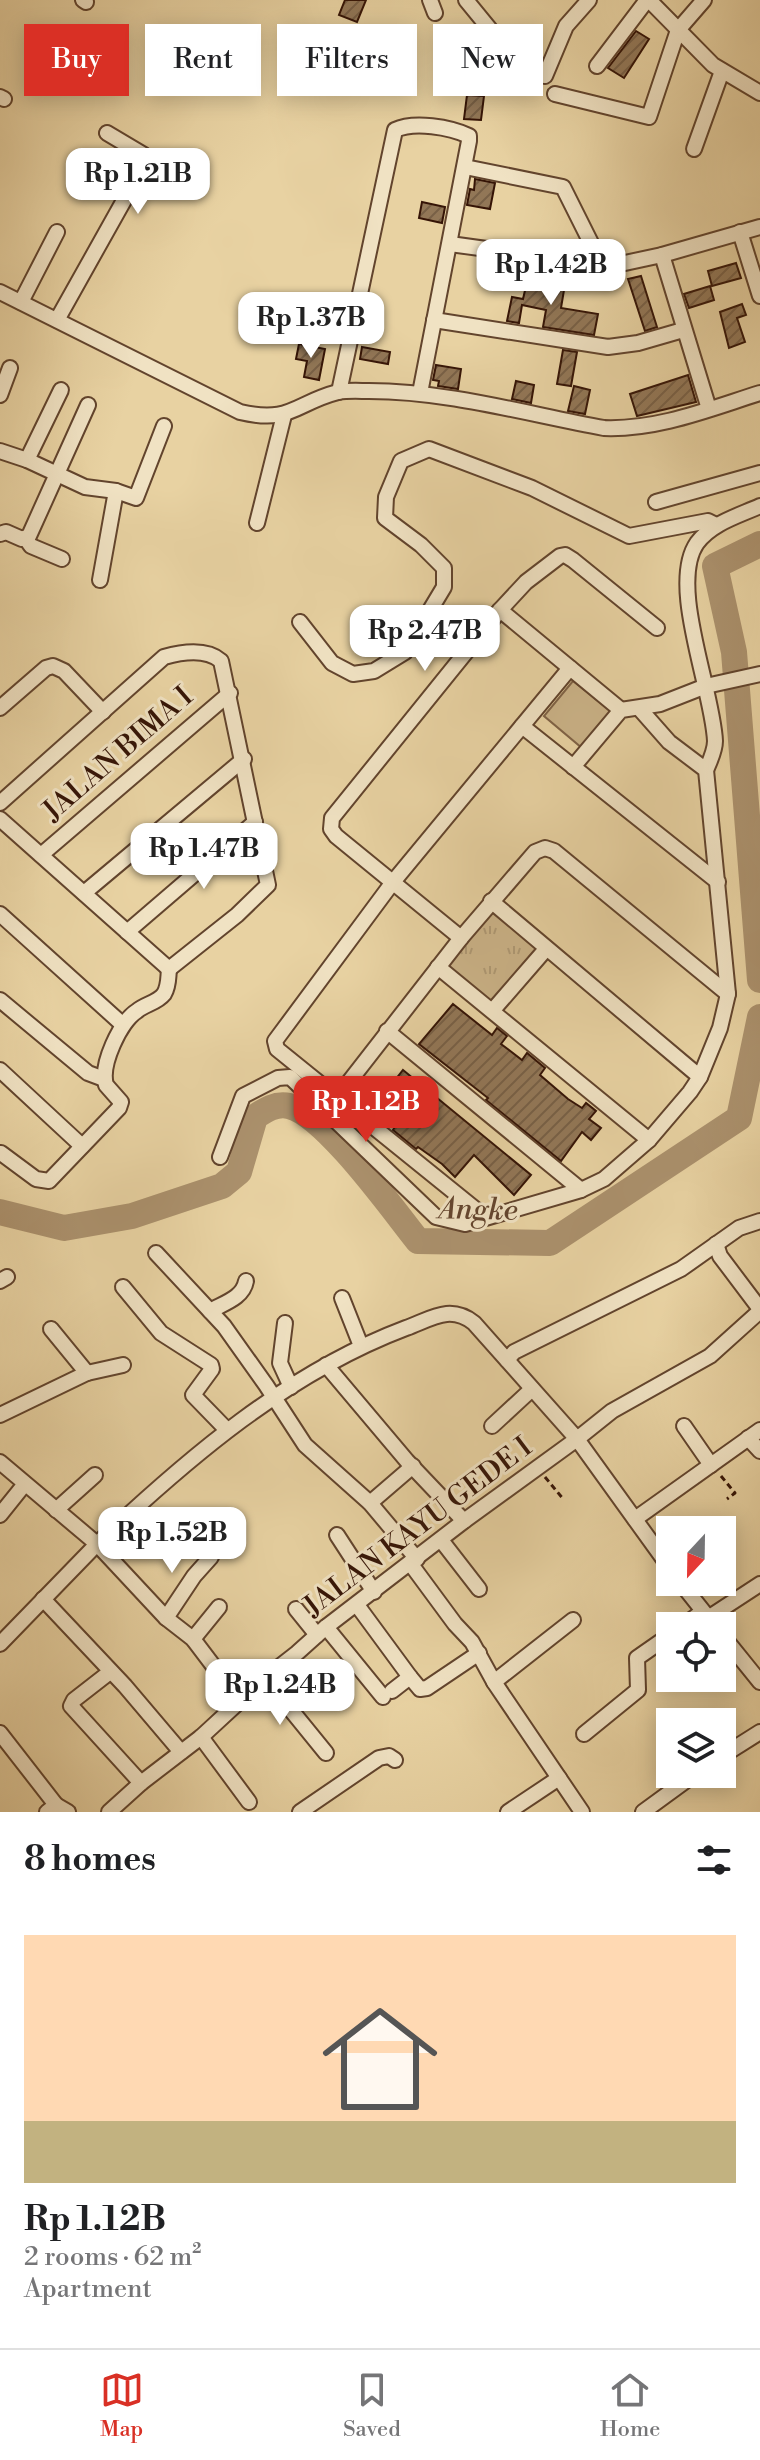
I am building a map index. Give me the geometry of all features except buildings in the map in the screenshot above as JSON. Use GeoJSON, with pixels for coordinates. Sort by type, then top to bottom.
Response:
{"type":"FeatureCollection","features":[{"type":"Feature","properties":{"kind":"street"},"geometry":{"type":"LineString","coordinates":[[466,0],[486,24]]}},
{"type":"Feature","properties":{"kind":"street"},"geometry":{"type":"LineString","coordinates":[[545,76],[566,26],[589,0]]}},
{"type":"Feature","properties":{"kind":"street"},"geometry":{"type":"LineString","coordinates":[[597,66],[648,0],[722,71],[760,93]]}},
{"type":"Feature","properties":{"kind":"street"},"geometry":{"type":"LineString","coordinates":[[555,94],[649,117],[678,30],[704,0]]}},
{"type":"Feature","properties":{"kind":"street"},"geometry":{"type":"LineString","coordinates":[[694,149],[722,71]]}},
{"type":"Feature","properties":{"kind":"street"},"geometry":{"type":"LineString","coordinates":[[339,392],[395,130],[405,125],[458,131],[469,136],[420,393]]}},
{"type":"Feature","properties":{"kind":"street"},"geometry":{"type":"LineString","coordinates":[[57,320],[146,161],[144,155],[107,133]]}},
{"type":"Feature","properties":{"kind":"street"},"geometry":{"type":"LineString","coordinates":[[465,167],[563,187],[602,265]]}},
{"type":"Feature","properties":{"kind":"street"},"geometry":{"type":"LineString","coordinates":[[450,244],[619,265],[760,227]]}},
{"type":"Feature","properties":{"kind":"street"},"geometry":{"type":"LineString","coordinates":[[21,302],[57,232]]}},
{"type":"Feature","properties":{"kind":"street"},"geometry":{"type":"LineString","coordinates":[[740,232],[760,296]]}},
{"type":"Feature","properties":{"kind":"street"},"geometry":{"type":"LineString","coordinates":[[662,255],[709,409]]}},
{"type":"Feature","properties":{"kind":"street"},"geometry":{"type":"LineString","coordinates":[[0,292],[240,412],[262,417],[284,415],[339,392],[420,393],[604,428],[627,429],[760,393]]}},
{"type":"Feature","properties":{"kind":"street"},"geometry":{"type":"LineString","coordinates":[[434,320],[608,347],[622,347],[683,330]]}},
{"type":"Feature","properties":{"kind":"street"},"geometry":{"type":"LineString","coordinates":[[0,395],[10,368]]}},
{"type":"Feature","properties":{"kind":"street"},"geometry":{"type":"LineString","coordinates":[[27,460],[61,390]]}},
{"type":"Feature","properties":{"kind":"street"},"geometry":{"type":"LineString","coordinates":[[26,539],[88,405]]}},
{"type":"Feature","properties":{"kind":"street"},"geometry":{"type":"LineString","coordinates":[[257,523],[284,415]]}},
{"type":"Feature","properties":{"kind":"street"},"geometry":{"type":"LineString","coordinates":[[0,451],[85,487],[116,491],[136,498],[164,426]]}},
{"type":"Feature","properties":{"kind":"street"},"geometry":{"type":"LineString","coordinates":[[300,622],[332,663],[353,674],[374,671],[405,652],[444,587],[444,568],[421,545],[385,518],[386,497],[401,461],[429,449],[532,488],[629,536],[708,521],[716,525]]}},
{"type":"Feature","properties":{"kind":"street"},"geometry":{"type":"LineString","coordinates":[[656,502],[760,473]]}},
{"type":"Feature","properties":{"kind":"street"},"geometry":{"type":"LineString","coordinates":[[100,580],[116,491]]}},
{"type":"Feature","properties":{"kind":"street"},"geometry":{"type":"LineString","coordinates":[[220,1157],[243,1096],[278,1078],[290,1077],[436,1217],[465,1224],[581,1190],[604,1179],[649,1140],[700,1077],[720,1028],[728,994],[706,770],[715,743],[710,685],[687,601],[687,567],[697,544],[716,525],[760,506]]}},
{"type":"Feature","properties":{"kind":"street"},"geometry":{"type":"LineString","coordinates":[[0,534],[6,532],[26,539],[31,546],[62,559]]}},
{"type":"Feature","properties":{"kind":"street"},"geometry":{"type":"LineString","coordinates":[[461,938],[336,836],[331,829],[332,818],[500,610],[526,582],[560,556],[565,555],[657,628]]}},
{"type":"Feature","properties":{"kind":"street"},"geometry":{"type":"LineString","coordinates":[[500,610],[621,710]]}},
{"type":"Feature","properties":{"kind":"street"},"geometry":{"type":"LineString","coordinates":[[0,803],[164,657],[178,653],[213,654],[221,661],[230,693],[268,885],[237,915],[169,969],[168,986],[161,997],[138,1010],[122,1024],[104,1079],[121,1102],[119,1108],[49,1181],[36,1179],[0,1155]]}},
{"type":"Feature","properties":{"kind":"street"},"geometry":{"type":"LineString","coordinates":[[0,708],[46,668],[53,666],[64,671],[103,712]]}},
{"type":"Feature","properties":{"kind":"street"},"geometry":{"type":"LineString","coordinates":[[485,1217],[277,1049],[275,1041],[393,882],[570,668]]}},
{"type":"Feature","properties":{"kind":"street"},"geometry":{"type":"LineString","coordinates":[[573,767],[621,710],[660,704],[710,685],[760,674]]}},
{"type":"Feature","properties":{"kind":"street","name":"JALAN BIMA I"},"geometry":{"type":"LineString","coordinates":[[41,855],[230,693]]}},
{"type":"Feature","properties":{"kind":"street"},"geometry":{"type":"LineString","coordinates":[[639,708],[669,742],[706,770]]}},
{"type":"Feature","properties":{"kind":"street"},"geometry":{"type":"LineString","coordinates":[[522,726],[718,882]]}},
{"type":"Feature","properties":{"kind":"street"},"geometry":{"type":"LineString","coordinates":[[84,893],[244,759]]}},
{"type":"Feature","properties":{"kind":"street"},"geometry":{"type":"LineString","coordinates":[[0,819],[169,969]]}},
{"type":"Feature","properties":{"kind":"street"},"geometry":{"type":"LineString","coordinates":[[127,932],[255,822]]}},
{"type":"Feature","properties":{"kind":"street"},"geometry":{"type":"LineString","coordinates":[[338,1096],[491,901],[535,852],[545,848],[554,851],[728,994]]}},
{"type":"Feature","properties":{"kind":"street"},"geometry":{"type":"LineString","coordinates":[[491,901],[700,1077]]}},
{"type":"Feature","properties":{"kind":"street"},"geometry":{"type":"LineString","coordinates":[[0,914],[122,1024]]}},
{"type":"Feature","properties":{"kind":"street"},"geometry":{"type":"LineString","coordinates":[[493,1010],[546,949]]}},
{"type":"Feature","properties":{"kind":"street"},"geometry":{"type":"LineString","coordinates":[[438,967],[649,1140]]}},
{"type":"Feature","properties":{"kind":"street"},"geometry":{"type":"LineString","coordinates":[[0,1000],[88,1073],[104,1079]]}},
{"type":"Feature","properties":{"kind":"street"},"geometry":{"type":"LineString","coordinates":[[387,1031],[581,1190]]}},
{"type":"Feature","properties":{"kind":"street"},"geometry":{"type":"LineString","coordinates":[[0,1070],[82,1146]]}},
{"type":"Feature","properties":{"kind":"street"},"geometry":{"type":"LineString","coordinates":[[507,1360],[514,1352],[681,1269],[739,1228],[760,1221]]}},
{"type":"Feature","properties":{"kind":"street"},"geometry":{"type":"LineString","coordinates":[[716,1244],[720,1256],[760,1310]]}},
{"type":"Feature","properties":{"kind":"street"},"geometry":{"type":"LineString","coordinates":[[156,1253],[224,1326],[305,1445],[370,1503],[479,1653],[494,1682],[582,1812]]}},
{"type":"Feature","properties":{"kind":"street"},"geometry":{"type":"LineString","coordinates":[[210,1311],[238,1296],[246,1281]]}},
{"type":"Feature","properties":{"kind":"street"},"geometry":{"type":"LineString","coordinates":[[123,1287],[161,1333],[211,1365],[212,1369],[193,1395],[227,1430]]}},
{"type":"Feature","properties":{"kind":"street"},"geometry":{"type":"LineString","coordinates":[[342,1298],[361,1346]]}},
{"type":"Feature","properties":{"kind":"street","name":"JALAN KAYU GEDE I"},"geometry":{"type":"LineString","coordinates":[[109,1812],[201,1737],[322,1631],[464,1521],[612,1411],[710,1356],[760,1310]]}},
{"type":"Feature","properties":{"kind":"street"},"geometry":{"type":"LineString","coordinates":[[0,1644],[97,1544],[227,1430],[326,1365],[361,1346],[453,1312],[464,1315],[577,1439],[656,1548]]}},
{"type":"Feature","properties":{"kind":"street"},"geometry":{"type":"LineString","coordinates":[[285,1323],[280,1363],[291,1387]]}},
{"type":"Feature","properties":{"kind":"street"},"geometry":{"type":"LineString","coordinates":[[51,1329],[87,1373]]}},
{"type":"Feature","properties":{"kind":"street"},"geometry":{"type":"LineString","coordinates":[[0,1415],[87,1373],[123,1365]]}},
{"type":"Feature","properties":{"kind":"street"},"geometry":{"type":"LineString","coordinates":[[326,1365],[464,1521]]}},
{"type":"Feature","properties":{"kind":"street"},"geometry":{"type":"LineString","coordinates":[[492,1426],[532,1389]]}},
{"type":"Feature","properties":{"kind":"street"},"geometry":{"type":"LineString","coordinates":[[684,1426],[711,1465]]}},
{"type":"Feature","properties":{"kind":"street"},"geometry":{"type":"LineString","coordinates":[[635,1519],[754,1434],[760,1451]]}},
{"type":"Feature","properties":{"kind":"street"},"geometry":{"type":"LineString","coordinates":[[0,1462],[97,1544],[166,1618],[193,1639],[240,1701]]}},
{"type":"Feature","properties":{"kind":"street"},"geometry":{"type":"LineString","coordinates":[[370,1503],[413,1466]]}},
{"type":"Feature","properties":{"kind":"street"},"geometry":{"type":"LineString","coordinates":[[56,1510],[95,1475]]}},
{"type":"Feature","properties":{"kind":"street"},"geometry":{"type":"LineString","coordinates":[[0,1515],[24,1485]]}},
{"type":"Feature","properties":{"kind":"street"},"geometry":{"type":"LineString","coordinates":[[337,1535],[374,1592]]}},
{"type":"Feature","properties":{"kind":"street"},"geometry":{"type":"LineString","coordinates":[[441,1540],[479,1589]]}},
{"type":"Feature","properties":{"kind":"street"},"geometry":{"type":"LineString","coordinates":[[166,1618],[194,1576],[211,1557]]}},
{"type":"Feature","properties":{"kind":"street"},"geometry":{"type":"LineString","coordinates":[[718,1612],[760,1584]]}},
{"type":"Feature","properties":{"kind":"street"},"geometry":{"type":"LineString","coordinates":[[691,1596],[703,1612]]}},
{"type":"Feature","properties":{"kind":"street"},"geometry":{"type":"LineString","coordinates":[[43,1599],[181,1752]]}},
{"type":"Feature","properties":{"kind":"street"},"geometry":{"type":"LineString","coordinates":[[357,1605],[414,1682],[427,1688],[479,1653]]}},
{"type":"Feature","properties":{"kind":"street"},"geometry":{"type":"LineString","coordinates":[[193,1639],[219,1607]]}},
{"type":"Feature","properties":{"kind":"street"},"geometry":{"type":"LineString","coordinates":[[296,1609],[387,1694],[414,1682]]}},
{"type":"Feature","properties":{"kind":"street"},"geometry":{"type":"LineString","coordinates":[[494,1682],[573,1620]]}},
{"type":"Feature","properties":{"kind":"street"},"geometry":{"type":"LineString","coordinates":[[584,1734],[638,1690],[637,1658],[656,1645]]}},
{"type":"Feature","properties":{"kind":"street"},"geometry":{"type":"LineString","coordinates":[[736,1652],[760,1682]]}},
{"type":"Feature","properties":{"kind":"street"},"geometry":{"type":"LineString","coordinates":[[110,1672],[74,1700],[71,1706],[141,1783]]}},
{"type":"Feature","properties":{"kind":"street"},"geometry":{"type":"LineString","coordinates":[[265,1678],[326,1753]]}},
{"type":"Feature","properties":{"kind":"street"},"geometry":{"type":"LineString","coordinates":[[736,1747],[760,1732]]}},
{"type":"Feature","properties":{"kind":"street"},"geometry":{"type":"LineString","coordinates":[[0,1733],[57,1810]]}},
{"type":"Feature","properties":{"kind":"street"},"geometry":{"type":"LineString","coordinates":[[201,1737],[249,1802]]}},
{"type":"Feature","properties":{"kind":"street"},"geometry":{"type":"LineString","coordinates":[[300,1812],[379,1758],[389,1756],[395,1760]]}},
{"type":"Feature","properties":{"kind":"street"},"geometry":{"type":"LineString","coordinates":[[508,1812],[559,1778]]}},
{"type":"Feature","properties":{"kind":"street"},"geometry":{"type":"LineString","coordinates":[[643,1812],[676,1788]]}},
{"type":"Feature","properties":{"kind":"path"},"geometry":{"type":"LineString","coordinates":[[711,1465],[735,1493],[727,1499]]}},
{"type":"Feature","properties":{"kind":"path"},"geometry":{"type":"LineString","coordinates":[[538,1468],[564,1500]]}},
{"type":"Feature","properties":{"kind":"green space"},"geometry":{"type":"Polygon","coordinates":[[[573,681],[612,712],[582,748],[544,716],[573,681]]]}},
{"type":"Feature","properties":{"kind":"green space"},"geometry":{"type":"Polygon","coordinates":[[[493,907],[540,949],[493,1005],[446,967],[493,907]]]}},
{"type":"Feature","properties":{"kind":"waterway","name":"Angke"},"geometry":{"type":"LineString","coordinates":[[760,544],[715,566],[734,652],[760,980]]}},
{"type":"Feature","properties":{"kind":"waterway","name":"Angke"},"geometry":{"type":"LineString","coordinates":[[0,1212],[64,1228],[132,1216],[222,1186],[239,1172],[255,1117],[284,1105],[304,1113],[339,1144],[418,1241],[550,1243],[739,1118],[760,1017]]}}]}
